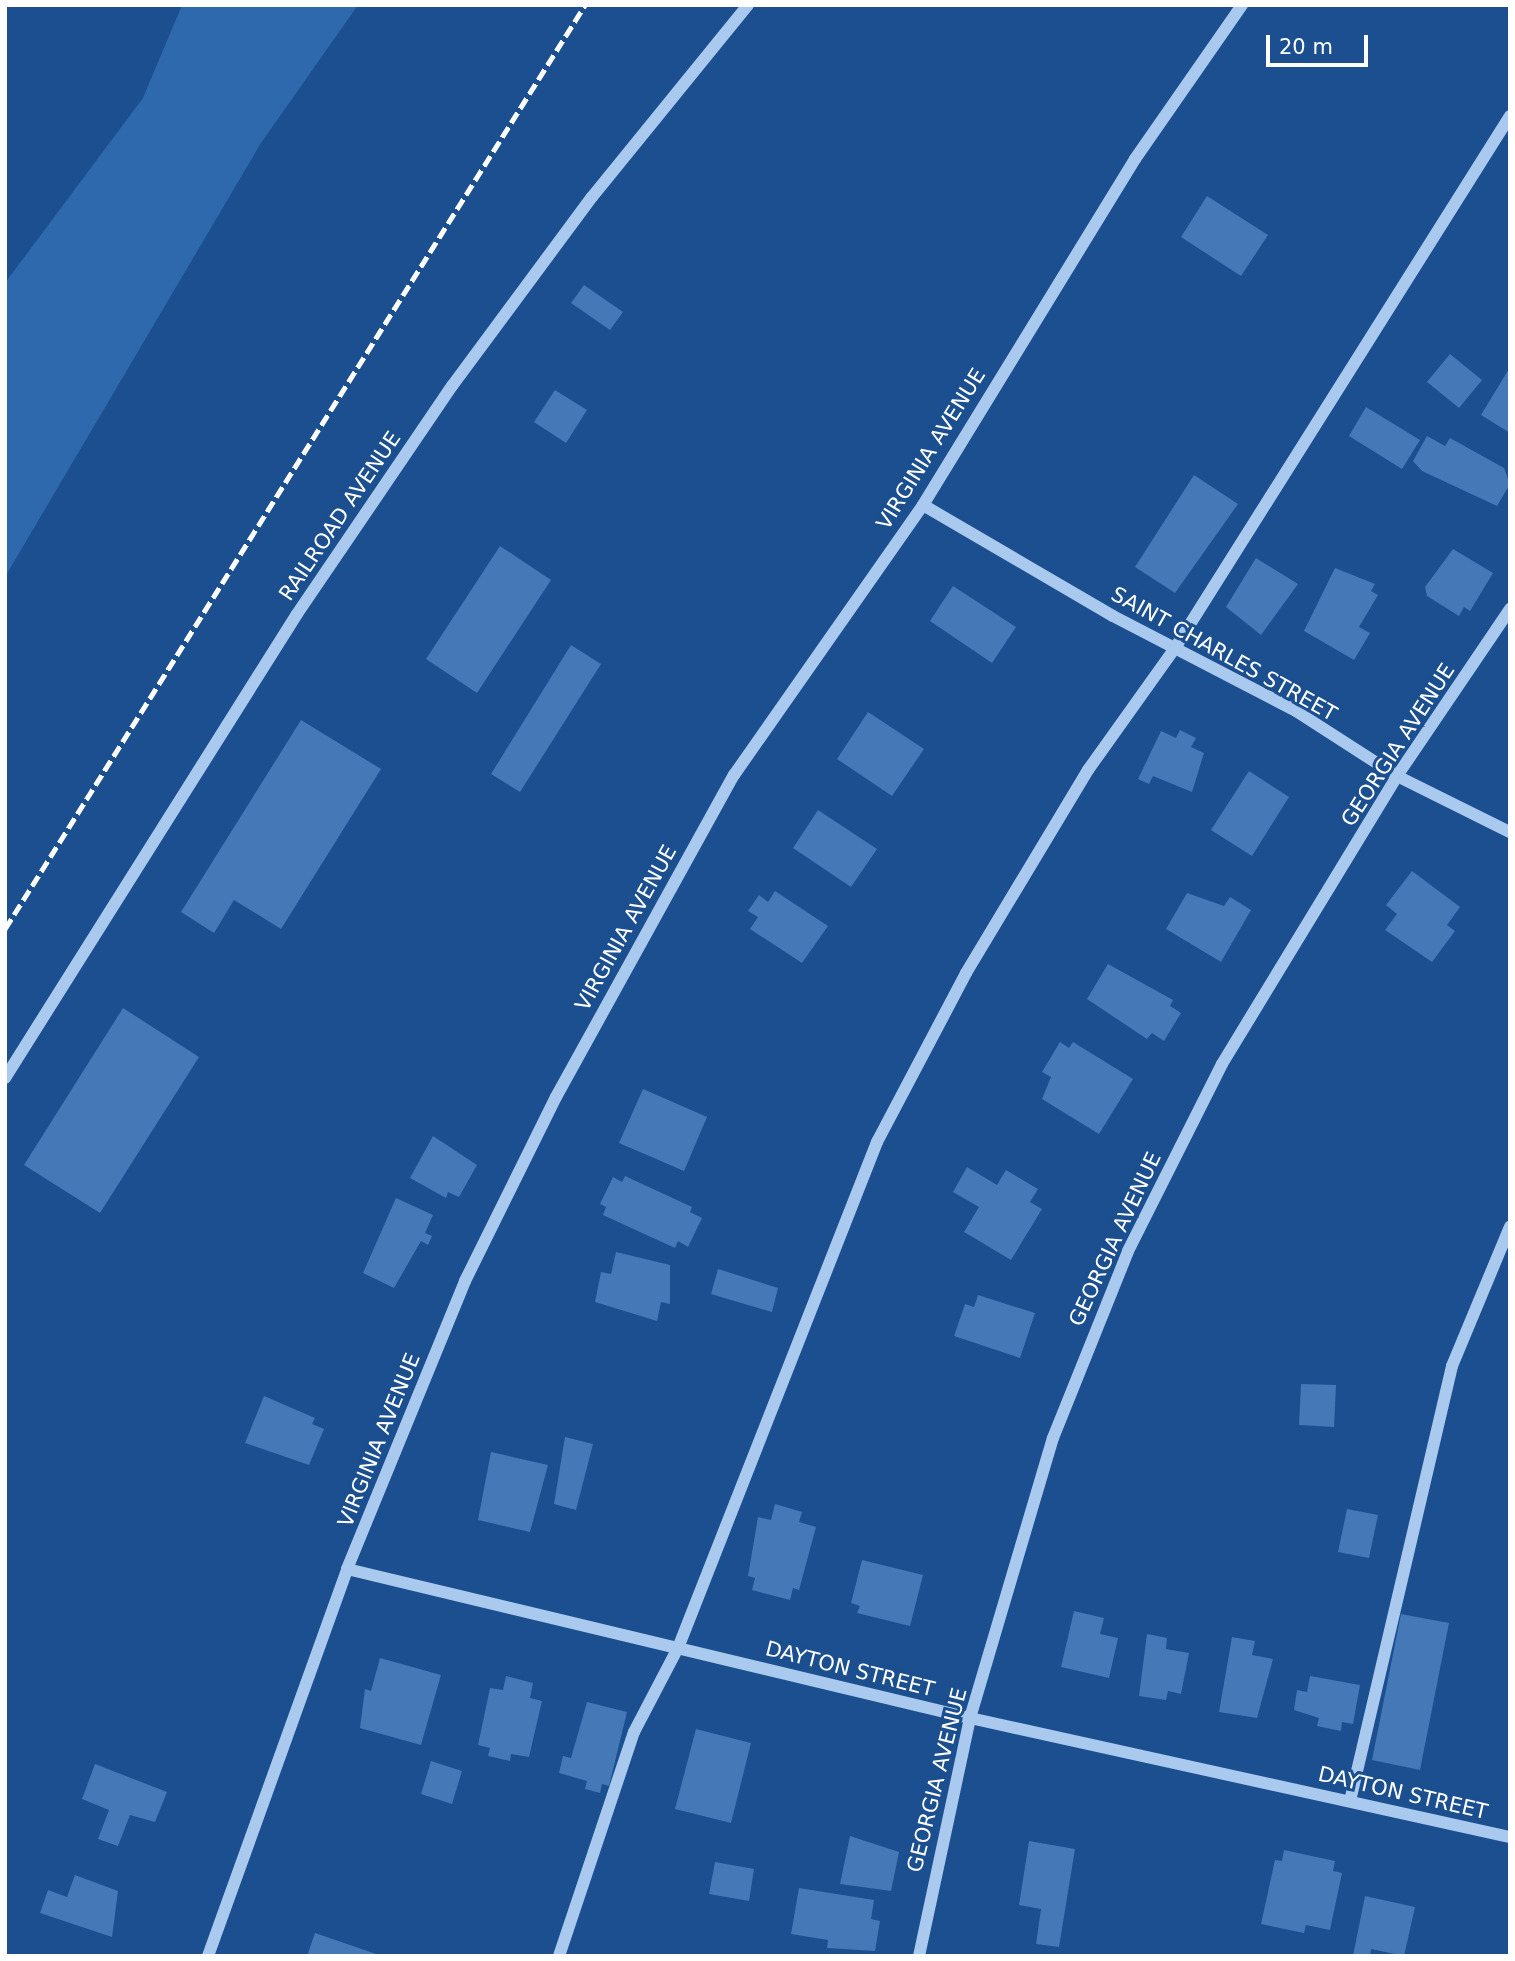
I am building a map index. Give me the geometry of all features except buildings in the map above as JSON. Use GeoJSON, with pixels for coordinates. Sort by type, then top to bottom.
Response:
{"type":"FeatureCollection","features":[{"type":"Feature","properties":{"kind":"street","name":"RAILROAD AVENUE"},"geometry":{"type":"LineString","coordinates":[[5,1078],[297,614],[452,386],[592,197],[748,5]]}},
{"type":"Feature","properties":{"kind":"street","name":"VIRGINIA AVENUE"},"geometry":{"type":"LineString","coordinates":[[208,1956],[347,1569],[465,1281],[646,928],[734,775],[923,505],[1135,159],[1242,5]]}},
{"type":"Feature","properties":{"kind":"street"},"geometry":{"type":"LineString","coordinates":[[559,1956],[634,1732],[678,1648],[877,1142],[966,973],[1088,771],[1175,648],[1510,116]]}},
{"type":"Feature","properties":{"kind":"street","name":"SAINT CHARLES STREET"},"geometry":{"type":"LineString","coordinates":[[923,505],[1175,648],[1296,711],[1397,776],[1510,832]]}},
{"type":"Feature","properties":{"kind":"street","name":"GEORGIA AVENUE"},"geometry":{"type":"LineString","coordinates":[[919,1956],[970,1718],[1057,1425],[1128,1251],[1222,1064],[1397,776],[1510,609]]}},
{"type":"Feature","properties":{"kind":"street"},"geometry":{"type":"LineString","coordinates":[[1350,1801],[1452,1366],[1510,1227]]}},
{"type":"Feature","properties":{"kind":"street","name":"DAYTON STREET"},"geometry":{"type":"LineString","coordinates":[[347,1569],[970,1718],[1510,1837]]}},
{"type":"Feature","properties":{"kind":"shaded area"},"geometry":{"type":"Polygon","coordinates":[[[182,5],[358,5],[261,143],[5,577],[5,283],[143,98],[182,5]]]}},
{"type":"Feature","properties":{"kind":"railway"},"geometry":{"type":"LineString","coordinates":[[5,929],[585,5]]}}]}
